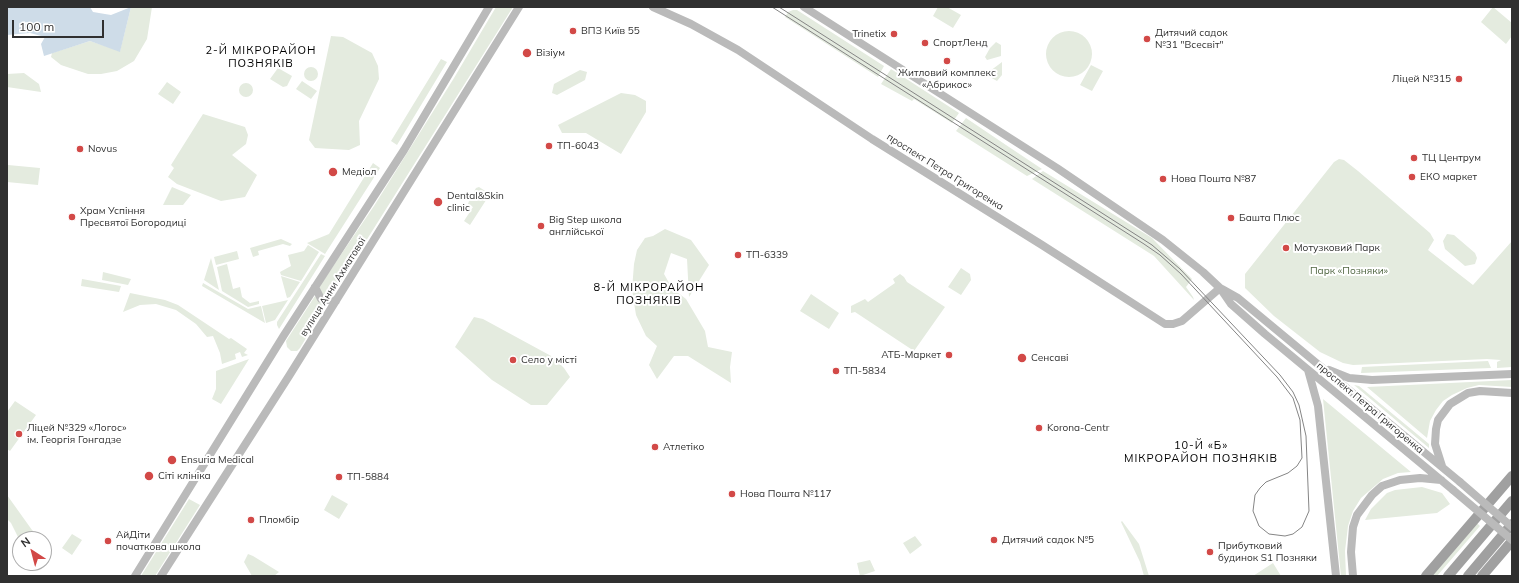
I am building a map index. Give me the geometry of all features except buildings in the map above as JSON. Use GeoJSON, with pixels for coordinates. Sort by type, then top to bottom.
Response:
{"type":"FeatureCollection","features":[{"type":"Feature","properties":{"kind":"highway"},"geometry":{"type":"LineString","coordinates":[[1426,576],[1512,476]]}},
{"type":"Feature","properties":{"kind":"highway"},"geometry":{"type":"LineString","coordinates":[[1448,576],[1512,501]]}},
{"type":"Feature","properties":{"kind":"highway"},"geometry":{"type":"LineString","coordinates":[[1468,576],[1512,525]]}},
{"type":"Feature","properties":{"kind":"highway"},"geometry":{"type":"LineString","coordinates":[[1482,576],[1512,541]]}},
{"type":"Feature","properties":{"kind":"main road","name":"вулиця Анни Ахматової"},"geometry":{"type":"LineString","coordinates":[[135,576],[315,287],[404,150],[490,7]]}},
{"type":"Feature","properties":{"kind":"main road","name":"вулиця Анни Ахматової"},"geometry":{"type":"LineString","coordinates":[[161,576],[336,301],[520,7]]}},
{"type":"Feature","properties":{"kind":"main road","name":"проспект Петра Григоренка"},"geometry":{"type":"LineString","coordinates":[[653,7],[691,24],[738,50],[872,139],[1165,324],[1172,324],[1182,321],[1220,288]]}},
{"type":"Feature","properties":{"kind":"main road","name":"проспект Петра Григоренка"},"geometry":{"type":"LineString","coordinates":[[804,7],[1063,172],[1163,240],[1220,288],[1238,298],[1512,525]]}},
{"type":"Feature","properties":{"kind":"main road"},"geometry":{"type":"LineString","coordinates":[[315,287],[321,299],[336,301]]}},
{"type":"Feature","properties":{"kind":"main road","name":"проспект Петра Григоренка"},"geometry":{"type":"LineString","coordinates":[[1220,288],[1231,304],[1307,370],[1453,490],[1512,541]]}},
{"type":"Feature","properties":{"kind":"main road"},"geometry":{"type":"LineString","coordinates":[[1319,365],[1349,378],[1372,380],[1512,374]]}},
{"type":"Feature","properties":{"kind":"main road"},"geometry":{"type":"LineString","coordinates":[[1307,370],[1318,406],[1336,576]]}},
{"type":"Feature","properties":{"kind":"main road"},"geometry":{"type":"LineString","coordinates":[[1443,468],[1437,456],[1435,444],[1436,430],[1443,411],[1457,398],[1468,393],[1480,391],[1512,393]]}},
{"type":"Feature","properties":{"kind":"main road"},"geometry":{"type":"LineString","coordinates":[[1353,576],[1351,552],[1353,527],[1357,515],[1372,495],[1382,486],[1400,480],[1420,478],[1441,480]]}},
{"type":"Feature","properties":{"kind":"green space"},"geometry":{"type":"Polygon","coordinates":[[[131,7],[152,7],[147,39],[134,61],[117,71],[101,74],[88,74],[61,65],[51,57],[52,53],[90,41],[120,51],[131,7]]]}},
{"type":"Feature","properties":{"kind":"green space"},"geometry":{"type":"Polygon","coordinates":[[[496,7],[513,7],[332,295],[329,297],[323,297],[319,288],[321,284],[374,206],[454,78],[496,7]]]}},
{"type":"Feature","properties":{"kind":"green space"},"geometry":{"type":"Polygon","coordinates":[[[938,7],[947,7],[961,15],[953,28],[933,16],[938,7]]]}},
{"type":"Feature","properties":{"kind":"green space"},"geometry":{"type":"Polygon","coordinates":[[[1493,7],[1512,23],[1512,36],[1506,44],[1481,22],[1493,7]]]}},
{"type":"Feature","properties":{"kind":"green space"},"geometry":{"type":"Polygon","coordinates":[[[797,10],[884,66],[878,77],[785,17],[788,12],[797,10]]]}},
{"type":"Feature","properties":{"kind":"green space"},"geometry":{"type":"Polygon","coordinates":[[[1069,31],[1082,35],[1088,41],[1092,54],[1088,67],[1082,73],[1069,77],[1056,73],[1050,67],[1046,54],[1050,41],[1056,35],[1069,31]]]}},
{"type":"Feature","properties":{"kind":"green space"},"geometry":{"type":"Polygon","coordinates":[[[331,36],[343,37],[372,53],[378,66],[379,79],[359,121],[360,145],[349,150],[315,148],[309,140],[331,36]]]}},
{"type":"Feature","properties":{"kind":"green space"},"geometry":{"type":"Polygon","coordinates":[[[996,42],[1001,45],[1001,56],[987,60],[985,57],[990,48],[996,42]]]}},
{"type":"Feature","properties":{"kind":"green space"},"geometry":{"type":"Polygon","coordinates":[[[441,59],[447,62],[397,145],[391,141],[441,59]]]}},
{"type":"Feature","properties":{"kind":"green space"},"geometry":{"type":"Polygon","coordinates":[[[1002,62],[1002,75],[997,81],[988,76],[990,71],[1002,62]]]}},
{"type":"Feature","properties":{"kind":"green space"},"geometry":{"type":"Polygon","coordinates":[[[1091,65],[1103,71],[1092,91],[1080,85],[1091,65]]]}},
{"type":"Feature","properties":{"kind":"green space"},"geometry":{"type":"Polygon","coordinates":[[[308,67],[314,67],[318,71],[318,77],[314,81],[308,81],[304,77],[304,71],[308,67]]]}},
{"type":"Feature","properties":{"kind":"green space"},"geometry":{"type":"Polygon","coordinates":[[[278,68],[292,76],[287,86],[283,87],[270,79],[278,68]]]}},
{"type":"Feature","properties":{"kind":"green space"},"geometry":{"type":"Polygon","coordinates":[[[891,69],[959,113],[952,123],[914,99],[912,101],[881,84],[891,69]]]}},
{"type":"Feature","properties":{"kind":"green space"},"geometry":{"type":"Polygon","coordinates":[[[580,70],[587,72],[585,80],[557,95],[552,93],[554,84],[580,70]]]}},
{"type":"Feature","properties":{"kind":"green space"},"geometry":{"type":"Polygon","coordinates":[[[24,73],[39,84],[41,92],[7,87],[7,74],[24,73]]]}},
{"type":"Feature","properties":{"kind":"green space"},"geometry":{"type":"Polygon","coordinates":[[[302,81],[317,91],[311,99],[296,89],[302,81]]]}},
{"type":"Feature","properties":{"kind":"green space"},"geometry":{"type":"Polygon","coordinates":[[[167,82],[181,92],[173,104],[158,94],[167,82]]]}},
{"type":"Feature","properties":{"kind":"green space"},"geometry":{"type":"Polygon","coordinates":[[[243,83],[249,83],[253,87],[253,93],[249,97],[243,97],[239,93],[239,87],[243,83]]]}},
{"type":"Feature","properties":{"kind":"green space"},"geometry":{"type":"Polygon","coordinates":[[[621,93],[635,95],[646,101],[646,112],[621,154],[586,133],[562,133],[558,125],[621,93]]]}},
{"type":"Feature","properties":{"kind":"green space"},"geometry":{"type":"Polygon","coordinates":[[[203,114],[245,127],[248,135],[246,144],[232,155],[257,175],[245,197],[221,201],[177,184],[168,177],[174,168],[171,165],[203,114]]]}},
{"type":"Feature","properties":{"kind":"green space"},"geometry":{"type":"Polygon","coordinates":[[[966,118],[1042,169],[1027,176],[956,131],[966,118]]]}},
{"type":"Feature","properties":{"kind":"green space","name":"Парк «Позняки»"},"geometry":{"type":"Polygon","coordinates":[[[1339,159],[1344,160],[1358,171],[1430,233],[1434,240],[1428,250],[1473,285],[1512,241],[1512,367],[1497,368],[1497,362],[1501,360],[1487,359],[1353,365],[1343,363],[1320,352],[1274,316],[1245,288],[1245,274],[1334,162],[1339,159]]]}},
{"type":"Feature","properties":{"kind":"green space"},"geometry":{"type":"Polygon","coordinates":[[[373,163],[380,168],[325,254],[307,243],[329,234],[373,163]]]}},
{"type":"Feature","properties":{"kind":"green space"},"geometry":{"type":"Polygon","coordinates":[[[8,165],[40,168],[38,185],[7,182],[8,165]]]}},
{"type":"Feature","properties":{"kind":"green space"},"geometry":{"type":"Polygon","coordinates":[[[1043,171],[1152,238],[1192,279],[1186,287],[1194,300],[1154,256],[1032,179],[1043,171]]]}},
{"type":"Feature","properties":{"kind":"green space"},"geometry":{"type":"Polygon","coordinates":[[[172,187],[191,195],[183,205],[163,205],[172,187]]]}},
{"type":"Feature","properties":{"kind":"green space"},"geometry":{"type":"Polygon","coordinates":[[[479,187],[490,194],[470,225],[464,221],[473,207],[468,204],[476,188],[479,187]]]}},
{"type":"Feature","properties":{"kind":"green space"},"geometry":{"type":"Polygon","coordinates":[[[665,229],[691,240],[709,265],[689,297],[687,259],[671,253],[664,274],[672,288],[686,299],[705,331],[708,347],[732,352],[730,367],[731,383],[688,356],[674,356],[657,379],[649,365],[657,346],[646,336],[636,315],[632,290],[634,264],[637,250],[645,238],[653,236],[665,229]]]}},
{"type":"Feature","properties":{"kind":"green space"},"geometry":{"type":"Polygon","coordinates":[[[1447,234],[1454,235],[1475,253],[1477,258],[1475,264],[1465,266],[1445,249],[1443,241],[1447,234]]]}},
{"type":"Feature","properties":{"kind":"green space"},"geometry":{"type":"Polygon","coordinates":[[[281,239],[292,244],[290,246],[283,244],[258,251],[259,255],[253,257],[250,248],[281,239]]]}},
{"type":"Feature","properties":{"kind":"green space"},"geometry":{"type":"Polygon","coordinates":[[[308,245],[319,252],[301,281],[281,275],[280,272],[291,266],[288,255],[304,251],[308,245]]]}},
{"type":"Feature","properties":{"kind":"green space"},"geometry":{"type":"Polygon","coordinates":[[[237,251],[239,259],[216,265],[214,257],[237,251]]]}},
{"type":"Feature","properties":{"kind":"green space"},"geometry":{"type":"Polygon","coordinates":[[[321,254],[325,256],[279,329],[277,322],[321,254]]]}},
{"type":"Feature","properties":{"kind":"green space"},"geometry":{"type":"Polygon","coordinates":[[[211,258],[219,290],[204,280],[211,258]]]}},
{"type":"Feature","properties":{"kind":"green space"},"geometry":{"type":"Polygon","coordinates":[[[227,264],[233,289],[240,287],[242,297],[250,303],[259,301],[259,304],[248,307],[222,291],[217,267],[227,264]]]}},
{"type":"Feature","properties":{"kind":"green space"},"geometry":{"type":"Polygon","coordinates":[[[961,268],[970,274],[971,280],[961,295],[948,287],[961,268]]]}},
{"type":"Feature","properties":{"kind":"green space"},"geometry":{"type":"Polygon","coordinates":[[[103,272],[131,279],[128,285],[102,280],[103,272]]]}},
{"type":"Feature","properties":{"kind":"green space"},"geometry":{"type":"Polygon","coordinates":[[[900,274],[907,282],[945,307],[914,351],[855,312],[851,313],[851,306],[865,299],[868,302],[895,283],[893,279],[900,274]]]}},
{"type":"Feature","properties":{"kind":"green space"},"geometry":{"type":"Polygon","coordinates":[[[281,276],[300,282],[290,297],[287,298],[281,276]]]}},
{"type":"Feature","properties":{"kind":"green space"},"geometry":{"type":"Polygon","coordinates":[[[82,279],[121,286],[119,292],[81,286],[82,279]]]}},
{"type":"Feature","properties":{"kind":"green space"},"geometry":{"type":"Polygon","coordinates":[[[203,283],[248,309],[261,306],[265,323],[202,286],[203,283]]]}},
{"type":"Feature","properties":{"kind":"green space"},"geometry":{"type":"Polygon","coordinates":[[[130,293],[165,300],[178,305],[229,339],[231,338],[247,349],[244,353],[248,355],[242,357],[240,352],[235,354],[236,359],[222,364],[220,353],[213,336],[207,337],[196,324],[176,310],[156,304],[140,305],[123,312],[130,293]]]}},
{"type":"Feature","properties":{"kind":"green space"},"geometry":{"type":"Polygon","coordinates":[[[811,294],[839,313],[829,329],[800,311],[811,294]]]}},
{"type":"Feature","properties":{"kind":"green space"},"geometry":{"type":"Polygon","coordinates":[[[315,296],[320,303],[327,304],[300,348],[297,351],[291,351],[287,347],[286,341],[315,296]]]}},
{"type":"Feature","properties":{"kind":"green space"},"geometry":{"type":"Polygon","coordinates":[[[288,300],[275,320],[266,323],[262,306],[288,300]]]}},
{"type":"Feature","properties":{"kind":"green space"},"geometry":{"type":"Polygon","coordinates":[[[474,317],[483,319],[553,357],[564,368],[570,377],[547,405],[531,405],[492,380],[455,347],[474,317]]]}},
{"type":"Feature","properties":{"kind":"green space"},"geometry":{"type":"Polygon","coordinates":[[[249,359],[221,404],[212,399],[216,389],[216,371],[249,359]]]}},
{"type":"Feature","properties":{"kind":"green space"},"geometry":{"type":"Polygon","coordinates":[[[1488,361],[1491,368],[1361,373],[1362,367],[1488,361]]]}},
{"type":"Feature","properties":{"kind":"green space"},"geometry":{"type":"Polygon","coordinates":[[[1512,380],[1512,387],[1479,385],[1467,388],[1443,401],[1430,421],[1427,438],[1367,387],[1512,380]]]}},
{"type":"Feature","properties":{"kind":"green space"},"geometry":{"type":"Polygon","coordinates":[[[1354,385],[1359,386],[1429,444],[1429,448],[1354,385]]]}},
{"type":"Feature","properties":{"kind":"green space"},"geometry":{"type":"Polygon","coordinates":[[[1323,399],[1411,472],[1398,473],[1383,479],[1361,498],[1353,511],[1348,526],[1345,551],[1346,576],[1341,576],[1323,399]]]}},
{"type":"Feature","properties":{"kind":"green space"},"geometry":{"type":"Polygon","coordinates":[[[15,401],[36,415],[10,451],[7,449],[7,412],[15,401]]]}},
{"type":"Feature","properties":{"kind":"green space"},"geometry":{"type":"Polygon","coordinates":[[[1422,487],[1442,493],[1450,504],[1437,513],[1365,520],[1371,509],[1387,493],[1395,490],[1422,487]]]}},
{"type":"Feature","properties":{"kind":"green space"},"geometry":{"type":"Polygon","coordinates":[[[7,495],[33,531],[15,531],[7,519],[7,495]]]}},
{"type":"Feature","properties":{"kind":"green space"},"geometry":{"type":"Polygon","coordinates":[[[332,495],[348,504],[339,519],[324,510],[332,495]]]}},
{"type":"Feature","properties":{"kind":"green space"},"geometry":{"type":"Polygon","coordinates":[[[189,499],[200,505],[155,576],[141,576],[189,499]]]}},
{"type":"Feature","properties":{"kind":"green space"},"geometry":{"type":"Polygon","coordinates":[[[1122,521],[1139,544],[1149,576],[1144,576],[1140,562],[1121,522],[1122,521]]]}},
{"type":"Feature","properties":{"kind":"green space"},"geometry":{"type":"Polygon","coordinates":[[[1477,523],[1480,526],[1437,576],[1431,576],[1477,523]]]}},
{"type":"Feature","properties":{"kind":"green space"},"geometry":{"type":"Polygon","coordinates":[[[72,534],[82,540],[72,555],[62,548],[72,534]]]}},
{"type":"Feature","properties":{"kind":"green space"},"geometry":{"type":"Polygon","coordinates":[[[915,536],[922,545],[910,554],[903,543],[915,536]]]}},
{"type":"Feature","properties":{"kind":"green space"},"geometry":{"type":"Polygon","coordinates":[[[248,554],[279,572],[274,576],[252,576],[244,562],[248,554]]]}},
{"type":"Feature","properties":{"kind":"green space"},"geometry":{"type":"Polygon","coordinates":[[[870,560],[875,571],[860,576],[857,563],[870,560]]]}},
{"type":"Feature","properties":{"kind":"green space"},"geometry":{"type":"Polygon","coordinates":[[[1273,563],[1281,576],[1253,576],[1273,563]]]}},
{"type":"Feature","properties":{"kind":"shaded area"},"geometry":{"type":"Polygon","coordinates":[[[7,7],[90,7],[93,12],[111,15],[131,7],[120,52],[90,41],[44,56],[41,44],[45,37],[30,33],[7,35],[7,7]]]}},
{"type":"Feature","properties":{"kind":"tram line"},"geometry":{"type":"LineString","coordinates":[[772,7],[1144,244],[1160,255],[1181,274],[1277,377],[1293,398],[1300,420],[1302,458],[1297,466],[1288,473],[1266,482],[1260,488],[1255,495],[1253,511],[1259,526],[1269,534],[1285,536],[1293,534],[1302,527],[1309,511],[1306,436],[1299,405],[1293,392],[1280,375],[1180,269],[1152,245],[779,7]]}},
{"type":"Feature","properties":{"kind":"place","name":"ВПЗ Київ 55"},"geometry":{"type":"Point","coordinates":[573,31]}},
{"type":"Feature","properties":{"kind":"place","name":"Trinetix"},"geometry":{"type":"Point","coordinates":[894,34]}},
{"type":"Feature","properties":{"kind":"place","name":"Дитячий садок №31 \"Всесвіт\""},"geometry":{"type":"Point","coordinates":[1147,39]}},
{"type":"Feature","properties":{"kind":"place","name":"СпортЛенд"},"geometry":{"type":"Point","coordinates":[925,43]}},
{"type":"Feature","properties":{"kind":"place","name":"Візіум"},"geometry":{"type":"Point","coordinates":[527,53]}},
{"type":"Feature","properties":{"kind":"place","name":"Житловий комплекс «Абрикос»"},"geometry":{"type":"Point","coordinates":[947,61]}},
{"type":"Feature","properties":{"kind":"place","name":"Ліцей №315"},"geometry":{"type":"Point","coordinates":[1459,79]}},
{"type":"Feature","properties":{"kind":"place","name":"ТП-6043"},"geometry":{"type":"Point","coordinates":[549,146]}},
{"type":"Feature","properties":{"kind":"place","name":"Novus"},"geometry":{"type":"Point","coordinates":[80,149]}},
{"type":"Feature","properties":{"kind":"place","name":"ТЦ Центрум"},"geometry":{"type":"Point","coordinates":[1414,158]}},
{"type":"Feature","properties":{"kind":"place","name":"Медіол"},"geometry":{"type":"Point","coordinates":[333,172]}},
{"type":"Feature","properties":{"kind":"place","name":"ЕКО маркет"},"geometry":{"type":"Point","coordinates":[1412,177]}},
{"type":"Feature","properties":{"kind":"place","name":"Нова Пошта №87"},"geometry":{"type":"Point","coordinates":[1163,179]}},
{"type":"Feature","properties":{"kind":"place","name":"Dental&Skin clinic"},"geometry":{"type":"Point","coordinates":[438,202]}},
{"type":"Feature","properties":{"kind":"place","name":"Храм Успіння Пресвятої Богородиці"},"geometry":{"type":"Point","coordinates":[72,217]}},
{"type":"Feature","properties":{"kind":"place","name":"Башта Плюс"},"geometry":{"type":"Point","coordinates":[1231,218]}},
{"type":"Feature","properties":{"kind":"place","name":"Big Step школа англiйськоï"},"geometry":{"type":"Point","coordinates":[541,226]}},
{"type":"Feature","properties":{"kind":"place","name":"Мотузковий Парк"},"geometry":{"type":"Point","coordinates":[1286,248]}},
{"type":"Feature","properties":{"kind":"place","name":"ТП-6339"},"geometry":{"type":"Point","coordinates":[738,255]}},
{"type":"Feature","properties":{"kind":"place","name":"АТБ-Маркет"},"geometry":{"type":"Point","coordinates":[949,355]}},
{"type":"Feature","properties":{"kind":"place","name":"Сенсаві"},"geometry":{"type":"Point","coordinates":[1022,358]}},
{"type":"Feature","properties":{"kind":"place","name":"Село у місті"},"geometry":{"type":"Point","coordinates":[513,360]}},
{"type":"Feature","properties":{"kind":"place","name":"ТП-5834"},"geometry":{"type":"Point","coordinates":[836,371]}},
{"type":"Feature","properties":{"kind":"place","name":"Korona-Centr"},"geometry":{"type":"Point","coordinates":[1039,428]}},
{"type":"Feature","properties":{"kind":"place","name":"Ліцей №329 «Логос» ім. Георгія Гонгадзе"},"geometry":{"type":"Point","coordinates":[19,434]}},
{"type":"Feature","properties":{"kind":"place","name":"Атлетіко"},"geometry":{"type":"Point","coordinates":[655,447]}},
{"type":"Feature","properties":{"kind":"place","name":"Ensuria Medical"},"geometry":{"type":"Point","coordinates":[172,460]}},
{"type":"Feature","properties":{"kind":"place","name":"Сіті клініка"},"geometry":{"type":"Point","coordinates":[149,476]}},
{"type":"Feature","properties":{"kind":"place","name":"ТП-5884"},"geometry":{"type":"Point","coordinates":[339,477]}},
{"type":"Feature","properties":{"kind":"place","name":"Нова Пошта №117"},"geometry":{"type":"Point","coordinates":[732,494]}},
{"type":"Feature","properties":{"kind":"place","name":"Пломбір"},"geometry":{"type":"Point","coordinates":[251,520]}},
{"type":"Feature","properties":{"kind":"place","name":"Дитячий садок №5"},"geometry":{"type":"Point","coordinates":[994,540]}},
{"type":"Feature","properties":{"kind":"place","name":"АйДіти початкова школа"},"geometry":{"type":"Point","coordinates":[108,541]}},
{"type":"Feature","properties":{"kind":"place","name":"Прибутковий будинок S1 Позняки"},"geometry":{"type":"Point","coordinates":[1210,552]}},
{"type":"Feature","properties":{"kind":"district","name":"2-Й МІКРОРАЙОН ПОЗНЯКІВ"},"geometry":{"type":"Point","coordinates":[261,57]}},
{"type":"Feature","properties":{"kind":"district","name":"8-Й МІКРОРАЙОН ПОЗНЯКІВ"},"geometry":{"type":"Point","coordinates":[649,294]}},
{"type":"Feature","properties":{"kind":"district","name":"10-Й «Б» МІКРОРАЙОН ПОЗНЯКІВ"},"geometry":{"type":"Point","coordinates":[1201,452]}}]}
